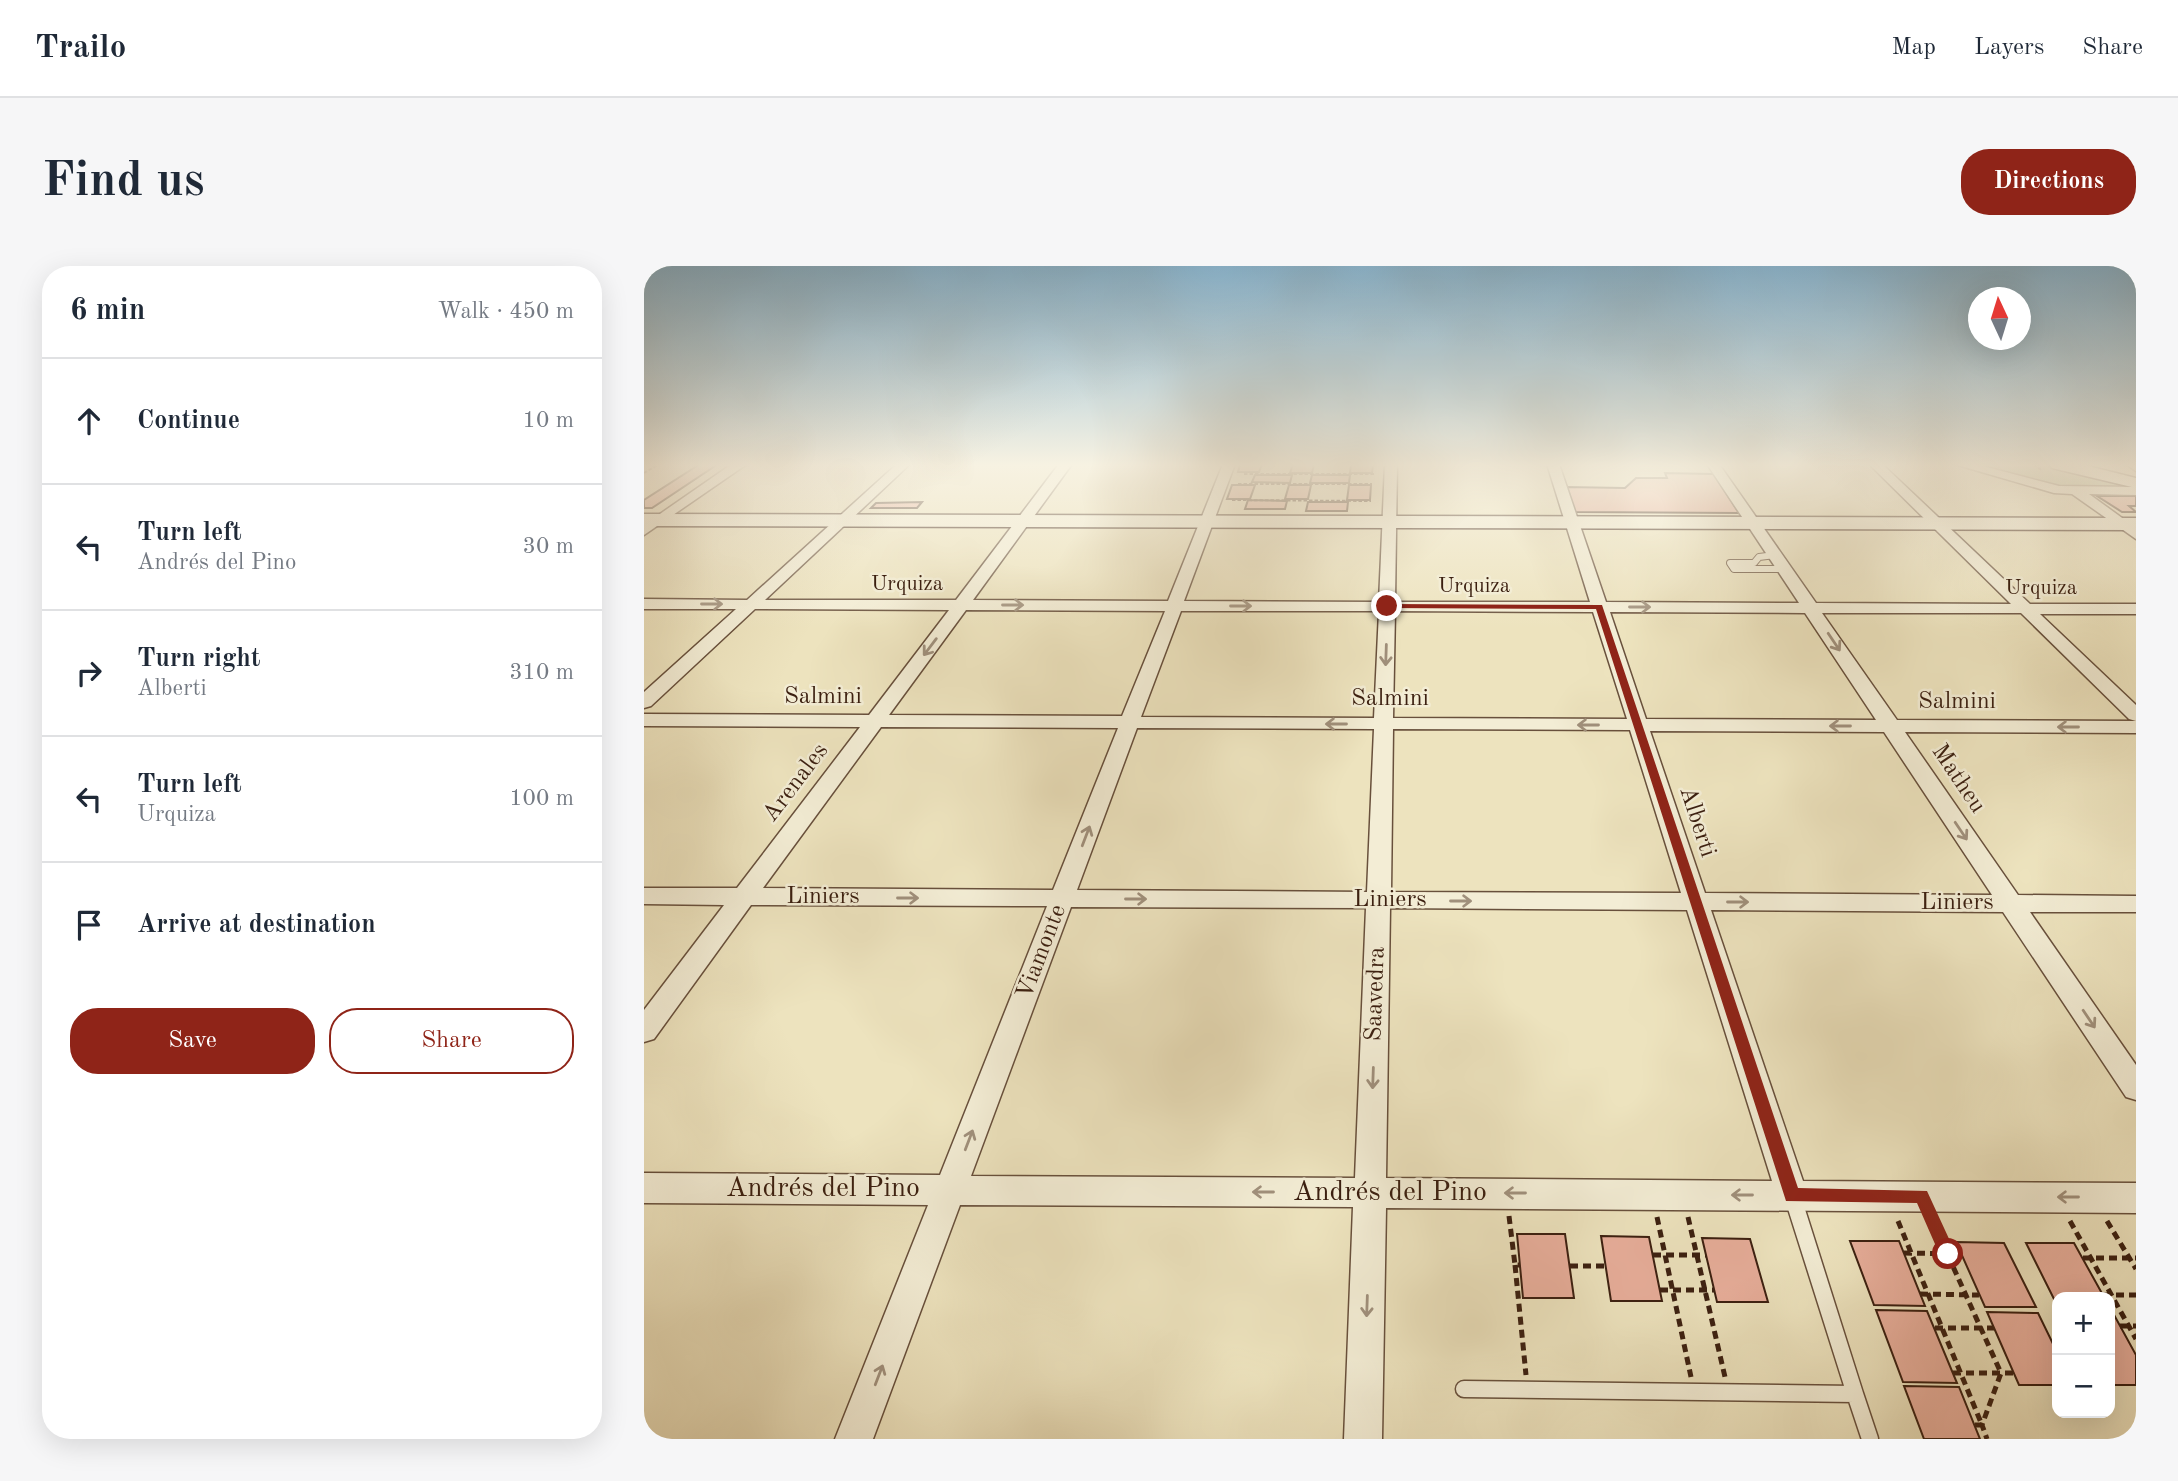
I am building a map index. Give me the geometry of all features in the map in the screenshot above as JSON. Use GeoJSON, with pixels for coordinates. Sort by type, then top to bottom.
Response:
{"type":"FeatureCollection","features":[{"type":"Feature","properties":{"kind":"main road"},"geometry":{"type":"LineString","coordinates":[[1563,519],[1933,520],[2128,524]]}},
{"type":"Feature","properties":{"kind":"street"},"geometry":{"type":"LineString","coordinates":[[644,702],[845,519]]}},
{"type":"Feature","properties":{"kind":"street","name":"Arenales"},"geometry":{"type":"LineString","coordinates":[[644,1031],[1026,519]]}},
{"type":"Feature","properties":{"kind":"street","name":"Viamonte"},"geometry":{"type":"LineString","coordinates":[[855,1439],[1209,519]]}},
{"type":"Feature","properties":{"kind":"street","name":"Saavedra"},"geometry":{"type":"LineString","coordinates":[[1363,1439],[1387,606],[1384,519]]}},
{"type":"Feature","properties":{"kind":"street","name":"Alberti"},"geometry":{"type":"LineString","coordinates":[[1571,519],[1792,1195]]}},
{"type":"Feature","properties":{"kind":"street","name":"Matheu"},"geometry":{"type":"LineString","coordinates":[[1751,520],[2136,1088]]}},
{"type":"Feature","properties":{"kind":"street"},"geometry":{"type":"LineString","coordinates":[[1933,520],[2136,715]]}},
{"type":"Feature","properties":{"kind":"street","name":"Urquiza"},"geometry":{"type":"LineString","coordinates":[[644,604],[2136,609]]}},
{"type":"Feature","properties":{"kind":"street","name":"Salmini"},"geometry":{"type":"LineString","coordinates":[[644,720],[2136,727]]}},
{"type":"Feature","properties":{"kind":"street","name":"Liniers"},"geometry":{"type":"LineString","coordinates":[[644,896],[2136,904]]}},
{"type":"Feature","properties":{"kind":"street","name":"Andrés del Pino"},"geometry":{"type":"LineString","coordinates":[[644,1188],[2136,1198]]}},
{"type":"Feature","properties":{"kind":"lane"},"geometry":{"type":"LineString","coordinates":[[1759,557],[1779,562],[1734,569],[1730,563],[1754,563],[1759,557]]}},
{"type":"Feature","properties":{"kind":"lane"},"geometry":{"type":"LineString","coordinates":[[1792,1195],[1870,1439]]}},
{"type":"Feature","properties":{"kind":"lane"},"geometry":{"type":"LineString","coordinates":[[1464,1389],[1855,1394]]}},
{"type":"Feature","properties":{"kind":"path"},"geometry":{"type":"LineString","coordinates":[[1507,1193],[1517,1265],[1527,1390]]}},
{"type":"Feature","properties":{"kind":"path"},"geometry":{"type":"LineString","coordinates":[[1668,1195],[1665,1255],[1694,1392]]}},
{"type":"Feature","properties":{"kind":"path"},"geometry":{"type":"LineString","coordinates":[[1668,1195],[1697,1255],[1729,1392]]}},
{"type":"Feature","properties":{"kind":"path"},"geometry":{"type":"LineString","coordinates":[[1888,1196],[1928,1294],[1956,1373],[1978,1425],[1987,1439]]}},
{"type":"Feature","properties":{"kind":"path"},"geometry":{"type":"LineString","coordinates":[[1922,1196],[2001,1373],[1978,1425]]}},
{"type":"Feature","properties":{"kind":"path"},"geometry":{"type":"LineString","coordinates":[[2057,1197],[2110,1292]]}},
{"type":"Feature","properties":{"kind":"path"},"geometry":{"type":"LineString","coordinates":[[2093,1198],[2133,1258],[2136,1269]]}},
{"type":"Feature","properties":{"kind":"path"},"geometry":{"type":"LineString","coordinates":[[1904,1253],[1961,1254]]}},
{"type":"Feature","properties":{"kind":"path"},"geometry":{"type":"LineString","coordinates":[[1653,1255],[1706,1255]]}},
{"type":"Feature","properties":{"kind":"path"},"geometry":{"type":"LineString","coordinates":[[2083,1258],[2133,1258]]}},
{"type":"Feature","properties":{"kind":"path"},"geometry":{"type":"LineString","coordinates":[[1570,1266],[1606,1266]]}},
{"type":"Feature","properties":{"kind":"path"},"geometry":{"type":"LineString","coordinates":[[1660,1290],[1714,1290]]}},
{"type":"Feature","properties":{"kind":"path"},"geometry":{"type":"LineString","coordinates":[[1920,1294],[1979,1295]]}},
{"type":"Feature","properties":{"kind":"path"},"geometry":{"type":"LineString","coordinates":[[2115,1295],[2136,1295]]}},
{"type":"Feature","properties":{"kind":"path"},"geometry":{"type":"LineString","coordinates":[[2115,1300],[2132,1326],[2136,1339]]}},
{"type":"Feature","properties":{"kind":"path"},"geometry":{"type":"LineString","coordinates":[[2120,1326],[2132,1326]]}},
{"type":"Feature","properties":{"kind":"path"},"geometry":{"type":"LineString","coordinates":[[1938,1328],[1994,1328]]}},
{"type":"Feature","properties":{"kind":"path"},"geometry":{"type":"LineString","coordinates":[[1956,1373],[2014,1373]]}},
{"type":"Feature","properties":{"kind":"building"},"geometry":{"type":"Polygon","coordinates":[[[1517,1234],[1565,1234],[1574,1298],[1523,1298],[1517,1234]]]}},
{"type":"Feature","properties":{"kind":"building"},"geometry":{"type":"Polygon","coordinates":[[[1601,1236],[1649,1237],[1662,1301],[1611,1301],[1601,1236]]]}},
{"type":"Feature","properties":{"kind":"building"},"geometry":{"type":"Polygon","coordinates":[[[1702,1238],[1750,1239],[1768,1302],[1717,1302],[1702,1238]]]}},
{"type":"Feature","properties":{"kind":"building"},"geometry":{"type":"Polygon","coordinates":[[[1850,1241],[1899,1241],[1925,1306],[1874,1305],[1850,1241]]]}},
{"type":"Feature","properties":{"kind":"building"},"geometry":{"type":"Polygon","coordinates":[[[1956,1242],[2004,1243],[2036,1307],[1985,1307],[1956,1242]]]}},
{"type":"Feature","properties":{"kind":"building"},"geometry":{"type":"Polygon","coordinates":[[[2026,1243],[2074,1243],[2101,1292],[2052,1292],[2052,1295],[2026,1243]]]}},
{"type":"Feature","properties":{"kind":"building"},"geometry":{"type":"Polygon","coordinates":[[[1876,1310],[1927,1311],[1957,1383],[1903,1382],[1876,1310]]]}},
{"type":"Feature","properties":{"kind":"building"},"geometry":{"type":"Polygon","coordinates":[[[1987,1312],[2038,1313],[2052,1342],[2052,1385],[2019,1385],[1987,1312]]]}},
{"type":"Feature","properties":{"kind":"building"},"geometry":{"type":"Polygon","coordinates":[[[2115,1317],[2136,1355],[2136,1385],[2115,1385],[2115,1317]]]}},
{"type":"Feature","properties":{"kind":"building"},"geometry":{"type":"Polygon","coordinates":[[[1904,1386],[1959,1387],[1980,1439],[1924,1439],[1904,1386]]]}},
{"type":"Feature","properties":{"kind":"route"},"geometry":{"type":"LineString","coordinates":[[1387,606],[1600,607],[1792,1195],[1922,1196],[1948,1254]]}}]}
